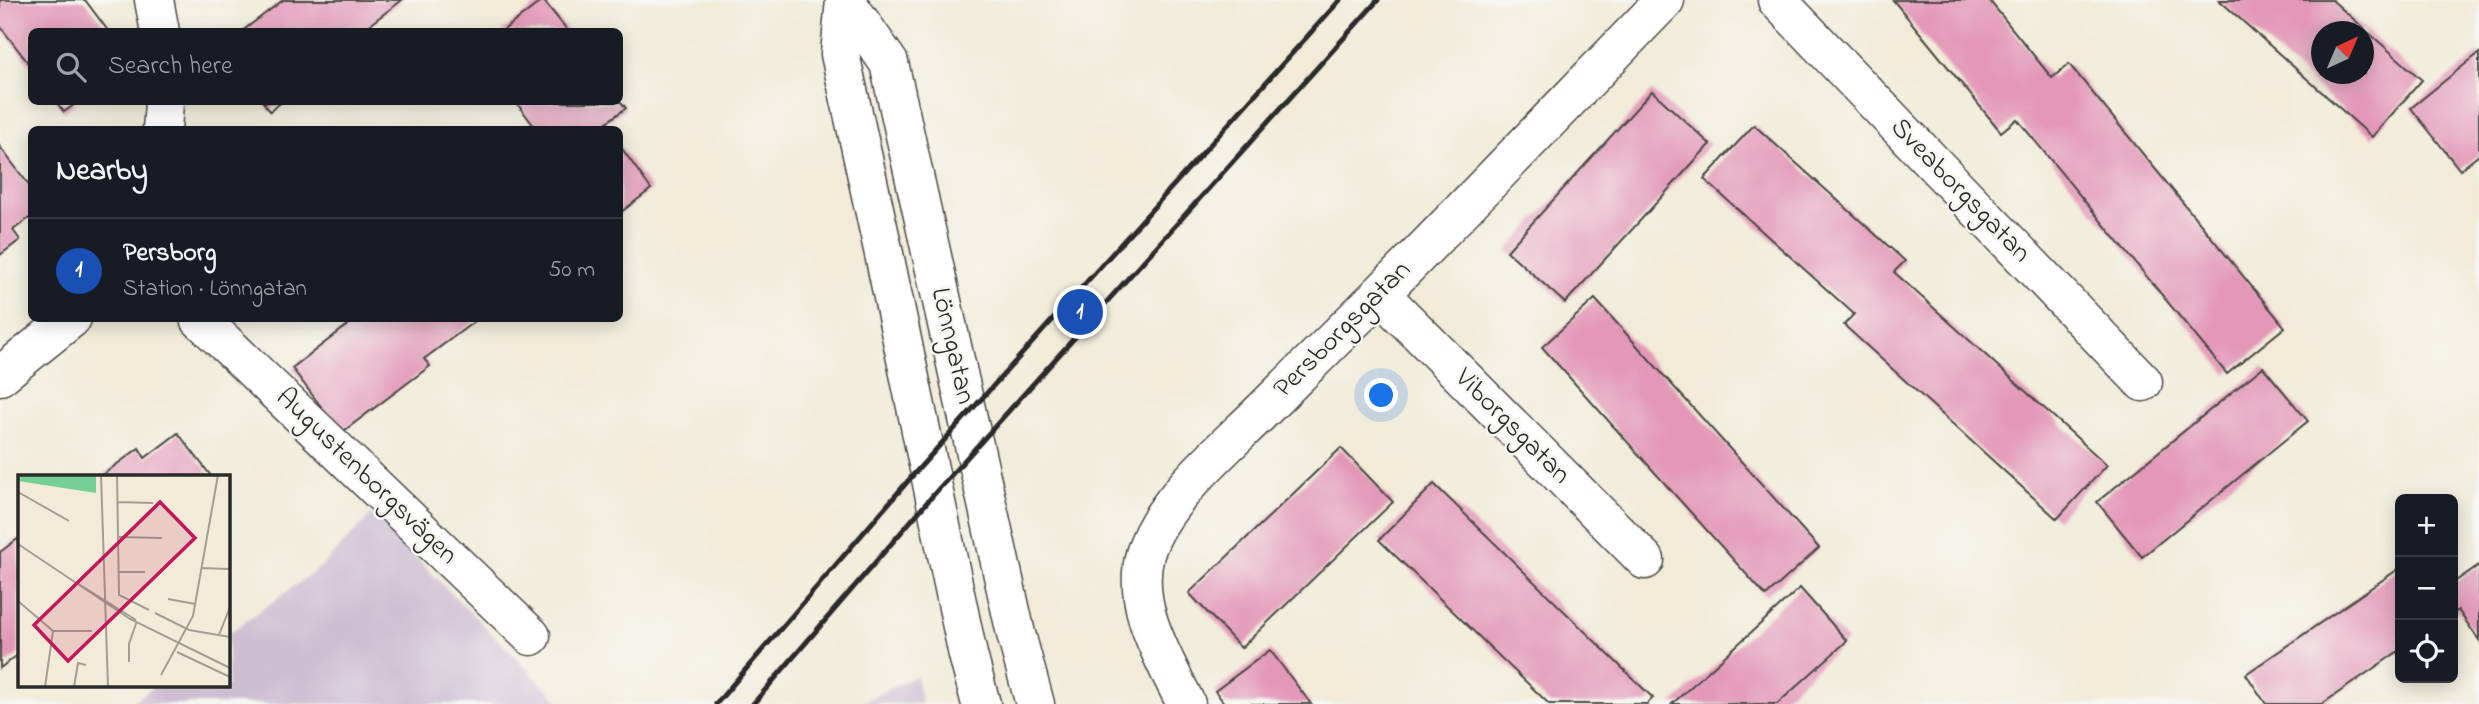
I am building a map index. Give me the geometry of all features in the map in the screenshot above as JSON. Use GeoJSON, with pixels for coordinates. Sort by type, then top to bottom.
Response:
{"type":"FeatureCollection","features":[{"type":"Feature","properties":{"kind":"street"},"geometry":{"type":"LineString","coordinates":[[155,0],[159,28]]}},
{"type":"Feature","properties":{"kind":"street","name":"Lönngatan"},"geometry":{"type":"LineString","coordinates":[[845,0],[839,54],[968,655],[981,704]]}},
{"type":"Feature","properties":{"kind":"street","name":"Lönngatan"},"geometry":{"type":"LineString","coordinates":[[845,0],[889,63],[1016,634],[1035,704]]}},
{"type":"Feature","properties":{"kind":"street","name":"Persborgsgatan"},"geometry":{"type":"LineString","coordinates":[[1186,704],[1145,614],[1145,556],[1157,526],[1178,497],[1222,450],[1380,294],[1665,0]]}},
{"type":"Feature","properties":{"kind":"street","name":"Sveaborgsgatan"},"geometry":{"type":"LineString","coordinates":[[1777,0],[2143,382]]}},
{"type":"Feature","properties":{"kind":"street"},"geometry":{"type":"LineString","coordinates":[[162,126],[164,105]]}},
{"type":"Feature","properties":{"kind":"street","name":"Viborgsgatan"},"geometry":{"type":"LineString","coordinates":[[1380,294],[1645,560]]}},
{"type":"Feature","properties":{"kind":"street"},"geometry":{"type":"LineString","coordinates":[[0,376],[67,322]]}},
{"type":"Feature","properties":{"kind":"street","name":"Augustenborgsvägen"},"geometry":{"type":"LineString","coordinates":[[204,322],[531,636]]}},
{"type":"Feature","properties":{"kind":"shaded area"},"geometry":{"type":"Polygon","coordinates":[[[372,514],[562,704],[130,704],[155,686],[229,686],[229,633],[322,566],[372,514]]]}},
{"type":"Feature","properties":{"kind":"shaded area"},"geometry":{"type":"Polygon","coordinates":[[[916,676],[922,704],[858,704],[916,676]]]}},
{"type":"Feature","properties":{"kind":"building"},"geometry":{"type":"Polygon","coordinates":[[[0,0],[85,0],[106,28],[28,28],[28,63],[0,26],[0,0]]]}},
{"type":"Feature","properties":{"kind":"building"},"geometry":{"type":"Polygon","coordinates":[[[283,0],[402,0],[365,28],[246,28],[283,0]]]}},
{"type":"Feature","properties":{"kind":"building"},"geometry":{"type":"Polygon","coordinates":[[[543,0],[566,28],[506,28],[543,0]]]}},
{"type":"Feature","properties":{"kind":"building"},"geometry":{"type":"Polygon","coordinates":[[[1893,0],[1989,0],[2052,78],[2069,64],[2285,327],[2227,374],[2017,119],[2001,132],[1893,0]]]}},
{"type":"Feature","properties":{"kind":"building"},"geometry":{"type":"Polygon","coordinates":[[[2219,0],[2332,0],[2356,21],[2311,21],[2311,82],[2219,0]]]}},
{"type":"Feature","properties":{"kind":"building"},"geometry":{"type":"Polygon","coordinates":[[[2374,37],[2422,80],[2372,137],[2313,84],[2374,84],[2374,37]]]}},
{"type":"Feature","properties":{"kind":"building"},"geometry":{"type":"Polygon","coordinates":[[[2479,53],[2479,155],[2460,170],[2411,108],[2479,53]]]}},
{"type":"Feature","properties":{"kind":"building"},"geometry":{"type":"Polygon","coordinates":[[[1652,91],[1710,144],[1565,303],[1507,251],[1652,91]]]}},
{"type":"Feature","properties":{"kind":"building"},"geometry":{"type":"Polygon","coordinates":[[[623,104],[626,108],[604,126],[534,126],[518,105],[623,104]]]}},
{"type":"Feature","properties":{"kind":"building"},"geometry":{"type":"Polygon","coordinates":[[[58,105],[74,105],[64,112],[58,105]]]}},
{"type":"Feature","properties":{"kind":"building"},"geometry":{"type":"Polygon","coordinates":[[[265,105],[278,105],[270,111],[265,105]]]}},
{"type":"Feature","properties":{"kind":"building"},"geometry":{"type":"Polygon","coordinates":[[[1754,125],[1905,261],[1894,272],[2107,465],[2057,519],[1844,325],[1854,314],[1704,179],[1754,125]]]}},
{"type":"Feature","properties":{"kind":"building"},"geometry":{"type":"Polygon","coordinates":[[[0,147],[28,184],[28,219],[13,230],[20,240],[0,255],[0,147]]]}},
{"type":"Feature","properties":{"kind":"building"},"geometry":{"type":"Polygon","coordinates":[[[623,150],[651,189],[623,211],[623,150]]]}},
{"type":"Feature","properties":{"kind":"building"},"geometry":{"type":"Polygon","coordinates":[[[1595,299],[1819,548],[1766,596],[1542,347],[1595,299]]]}},
{"type":"Feature","properties":{"kind":"building"},"geometry":{"type":"Polygon","coordinates":[[[352,322],[474,322],[424,359],[430,366],[341,433],[292,368],[352,322]]]}},
{"type":"Feature","properties":{"kind":"building"},"geometry":{"type":"Polygon","coordinates":[[[2263,367],[2308,421],[2142,557],[2097,502],[2263,367]]]}},
{"type":"Feature","properties":{"kind":"building"},"geometry":{"type":"Polygon","coordinates":[[[178,433],[210,475],[102,475],[139,448],[145,458],[178,433]]]}},
{"type":"Feature","properties":{"kind":"building"},"geometry":{"type":"Polygon","coordinates":[[[1341,448],[1393,502],[1241,648],[1189,593],[1341,448]]]}},
{"type":"Feature","properties":{"kind":"building"},"geometry":{"type":"Polygon","coordinates":[[[1434,484],[1653,698],[1647,704],[1549,704],[1379,540],[1434,484]]]}},
{"type":"Feature","properties":{"kind":"building"},"geometry":{"type":"Polygon","coordinates":[[[18,539],[18,655],[0,668],[0,552],[18,539]]]}},
{"type":"Feature","properties":{"kind":"building"},"geometry":{"type":"Polygon","coordinates":[[[2479,565],[2479,640],[2458,610],[2458,580],[2479,565]]]}},
{"type":"Feature","properties":{"kind":"building"},"geometry":{"type":"Polygon","coordinates":[[[2395,571],[2395,653],[2322,704],[2266,704],[2246,674],[2395,571]]]}},
{"type":"Feature","properties":{"kind":"building"},"geometry":{"type":"Polygon","coordinates":[[[1800,588],[1847,641],[1777,704],[1672,704],[1800,588]]]}},
{"type":"Feature","properties":{"kind":"building"},"geometry":{"type":"Polygon","coordinates":[[[1270,650],[1311,704],[1225,704],[1215,691],[1270,650]]]}},
{"type":"Feature","properties":{"kind":"railway"},"geometry":{"type":"LineString","coordinates":[[716,704],[914,474],[1340,0]]}},
{"type":"Feature","properties":{"kind":"railway"},"geometry":{"type":"LineString","coordinates":[[753,704],[935,493],[1378,0]]}},
{"type":"Feature","properties":{"kind":"place","name":"Persborg"},"geometry":{"type":"Point","coordinates":[1080,312]}}]}
